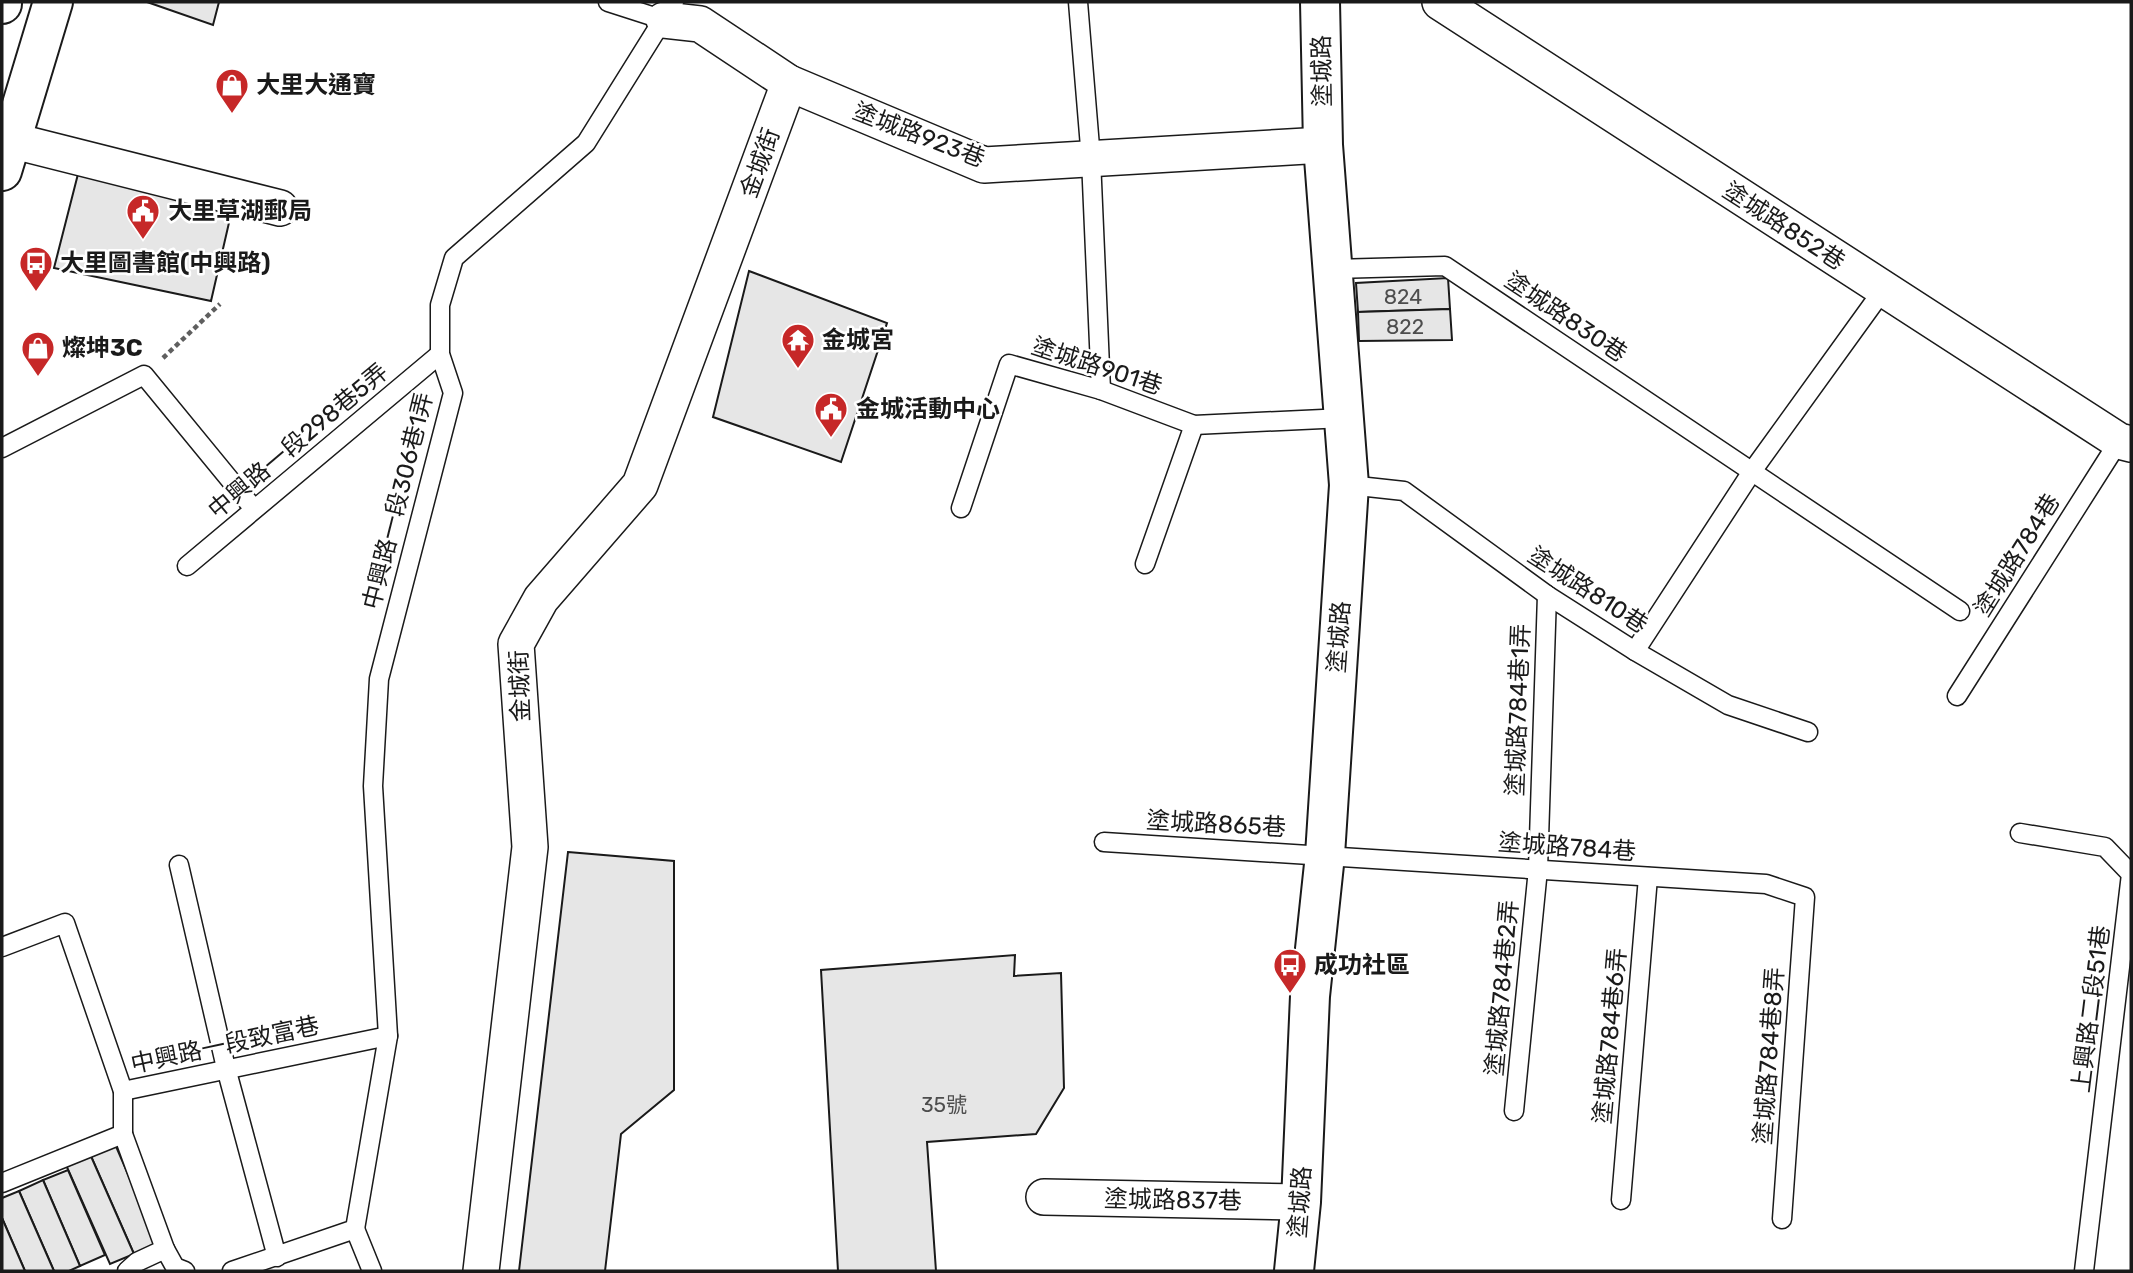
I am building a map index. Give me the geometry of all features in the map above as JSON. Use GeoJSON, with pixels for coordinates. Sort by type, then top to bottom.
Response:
{"type":"FeatureCollection","features":[{"type":"Feature","properties":{"kind":"street"},"geometry":{"type":"LineString","coordinates":[[53,2],[5,150],[280,208]]}},
{"type":"Feature","properties":{"kind":"street","name":"塗城路"},"geometry":{"type":"LineString","coordinates":[[1294,1271],[1301,1202],[1310,996],[1325,855],[1349,485],[1323,145],[1320,2]]}},
{"type":"Feature","properties":{"kind":"street","name":"塗城路852巷"},"geometry":{"type":"LineString","coordinates":[[1440,2],[1882,290],[2125,443]]}},
{"type":"Feature","properties":{"kind":"street","name":"塗城路923巷"},"geometry":{"type":"LineString","coordinates":[[669,11],[700,24],[789,83],[984,165],[1323,145]]}},
{"type":"Feature","properties":{"kind":"street","name":"金城街"},"geometry":{"type":"LineString","coordinates":[[481,1271],[530,847],[516,645],[541,599],[640,485],[789,83]]}},
{"type":"Feature","properties":{"kind":"street","name":"塗城路837巷"},"geometry":{"type":"LineString","coordinates":[[1044,1197],[1301,1202]]}},
{"type":"Feature","properties":{"kind":"lane"},"geometry":{"type":"LineString","coordinates":[[608,2],[669,11]]}},
{"type":"Feature","properties":{"kind":"lane"},"geometry":{"type":"LineString","coordinates":[[1078,2],[1091,159],[1101,390]]}},
{"type":"Feature","properties":{"kind":"lane","name":"中興路一段306巷1弄"},"geometry":{"type":"LineString","coordinates":[[355,1229],[388,1036],[373,786],[379,679],[453,393],[440,354],[440,305],[454,258],[586,143],[669,11]]}},
{"type":"Feature","properties":{"kind":"lane","name":"塗城路830巷"},"geometry":{"type":"LineString","coordinates":[[1334,269],[1445,266],[1960,611]]}},
{"type":"Feature","properties":{"kind":"lane"},"geometry":{"type":"LineString","coordinates":[[1635,651],[1753,470],[1882,290]]}},
{"type":"Feature","properties":{"kind":"lane","name":"中興路一段298巷5弄"},"geometry":{"type":"LineString","coordinates":[[187,566],[440,354]]}},
{"type":"Feature","properties":{"kind":"lane","name":"塗城路901巷"},"geometry":{"type":"LineString","coordinates":[[961,508],[1009,364],[1101,390],[1194,425],[1344,418]]}},
{"type":"Feature","properties":{"kind":"lane"},"geometry":{"type":"LineString","coordinates":[[2,448],[144,375],[254,509]]}},
{"type":"Feature","properties":{"kind":"lane"},"geometry":{"type":"LineString","coordinates":[[1145,564],[1194,425]]}},
{"type":"Feature","properties":{"kind":"lane","name":"塗城路784巷"},"geometry":{"type":"LineString","coordinates":[[1957,696],[2125,443]]}},
{"type":"Feature","properties":{"kind":"lane","name":"塗城路810巷"},"geometry":{"type":"LineString","coordinates":[[1349,485],[1404,491],[1547,595],[1635,651],[1728,705],[1808,732]]}},
{"type":"Feature","properties":{"kind":"lane","name":"塗城路784巷1弄"},"geometry":{"type":"LineString","coordinates":[[1538,869],[1547,595]]}},
{"type":"Feature","properties":{"kind":"lane","name":"上興路二段51巷"},"geometry":{"type":"LineString","coordinates":[[2020,833],[2105,847],[2131,874],[2084,1271]]}},
{"type":"Feature","properties":{"kind":"lane","name":"塗城路865巷"},"geometry":{"type":"LineString","coordinates":[[1104,842],[1325,855]]}},
{"type":"Feature","properties":{"kind":"lane","name":"塗城路784巷"},"geometry":{"type":"LineString","coordinates":[[1325,855],[1766,884],[1805,897]]}},
{"type":"Feature","properties":{"kind":"lane"},"geometry":{"type":"LineString","coordinates":[[179,865],[226,1068],[277,1257]]}},
{"type":"Feature","properties":{"kind":"lane","name":"塗城路784巷2弄"},"geometry":{"type":"LineString","coordinates":[[1514,1111],[1538,869]]}},
{"type":"Feature","properties":{"kind":"lane","name":"塗城路784巷6弄"},"geometry":{"type":"LineString","coordinates":[[1620,1200],[1648,877]]}},
{"type":"Feature","properties":{"kind":"lane","name":"塗城路784巷8弄"},"geometry":{"type":"LineString","coordinates":[[1782,1219],[1805,897]]}},
{"type":"Feature","properties":{"kind":"lane","name":"中興路一段致富巷"},"geometry":{"type":"LineString","coordinates":[[2,947],[65,923],[123,1091],[388,1036]]}},
{"type":"Feature","properties":{"kind":"lane"},"geometry":{"type":"LineString","coordinates":[[123,1091],[123,1134],[165,1249],[175,1267],[185,1271]]}},
{"type":"Feature","properties":{"kind":"lane"},"geometry":{"type":"LineString","coordinates":[[2,1183],[123,1134]]}},
{"type":"Feature","properties":{"kind":"lane"},"geometry":{"type":"LineString","coordinates":[[232,1271],[355,1229],[372,1271]]}},
{"type":"Feature","properties":{"kind":"lane"},"geometry":{"type":"LineString","coordinates":[[127,1271],[137,1262],[165,1249]]}},
{"type":"Feature","properties":{"kind":"path"},"geometry":{"type":"LineString","coordinates":[[144,375],[220,304]]}},
{"type":"Feature","properties":{"kind":"building"},"geometry":{"type":"Polygon","coordinates":[[[147,2],[219,2],[213,25],[147,2]]]}},
{"type":"Feature","properties":{"kind":"building","name":"大里草湖郵局"},"geometry":{"type":"Polygon","coordinates":[[[78,174],[231,214],[211,301],[54,268],[78,174]]]}},
{"type":"Feature","properties":{"kind":"building","name":"金城宮"},"geometry":{"type":"Polygon","coordinates":[[[749,271],[887,323],[841,462],[713,417],[749,271]]]}},
{"type":"Feature","properties":{"kind":"building"},"geometry":{"type":"Polygon","coordinates":[[[1448,278],[1450,309],[1358,312],[1356,283],[1448,278]]]}},
{"type":"Feature","properties":{"kind":"building"},"geometry":{"type":"Polygon","coordinates":[[[1450,309],[1452,340],[1359,341],[1358,312],[1450,309]]]}},
{"type":"Feature","properties":{"kind":"building"},"geometry":{"type":"Polygon","coordinates":[[[568,852],[674,861],[674,1090],[621,1134],[605,1271],[519,1271],[568,852]]]}},
{"type":"Feature","properties":{"kind":"building"},"geometry":{"type":"Polygon","coordinates":[[[1015,955],[1014,976],[1061,973],[1064,1088],[1036,1134],[927,1142],[936,1271],[838,1271],[821,970],[1015,955]]]}},
{"type":"Feature","properties":{"kind":"building"},"geometry":{"type":"Polygon","coordinates":[[[115,1144],[158,1244],[134,1254],[90,1154],[115,1144]]]}},
{"type":"Feature","properties":{"kind":"building"},"geometry":{"type":"Polygon","coordinates":[[[90,1154],[134,1254],[110,1264],[66,1165],[90,1154]]]}},
{"type":"Feature","properties":{"kind":"building"},"geometry":{"type":"Polygon","coordinates":[[[68,1170],[105,1255],[80,1266],[43,1180],[68,1170]]]}},
{"type":"Feature","properties":{"kind":"building"},"geometry":{"type":"Polygon","coordinates":[[[43,1180],[80,1266],[69,1271],[54,1271],[19,1191],[43,1180]]]}},
{"type":"Feature","properties":{"kind":"building"},"geometry":{"type":"Polygon","coordinates":[[[19,1191],[54,1271],[25,1271],[2,1218],[2,1198],[19,1191]]]}},
{"type":"Feature","properties":{"kind":"building"},"geometry":{"type":"Polygon","coordinates":[[[2,1218],[25,1271],[2,1271],[2,1218]]]}},
{"type":"Feature","properties":{"kind":"place","name":"大里大通寶"},"geometry":{"type":"Point","coordinates":[232,115]}},
{"type":"Feature","properties":{"kind":"place","name":"大里草湖郵局"},"geometry":{"type":"Point","coordinates":[143,241]}},
{"type":"Feature","properties":{"kind":"place","name":"大里圖書館(中興路)"},"geometry":{"type":"Point","coordinates":[36,293]}},
{"type":"Feature","properties":{"kind":"place","name":"金城宮"},"geometry":{"type":"Point","coordinates":[798,370]}},
{"type":"Feature","properties":{"kind":"place","name":"燦坤3C"},"geometry":{"type":"Point","coordinates":[38,378]}},
{"type":"Feature","properties":{"kind":"place","name":"金城活動中心"},"geometry":{"type":"Point","coordinates":[831,439]}},
{"type":"Feature","properties":{"kind":"place","name":"成功社區"},"geometry":{"type":"Point","coordinates":[1290,995]}}]}
